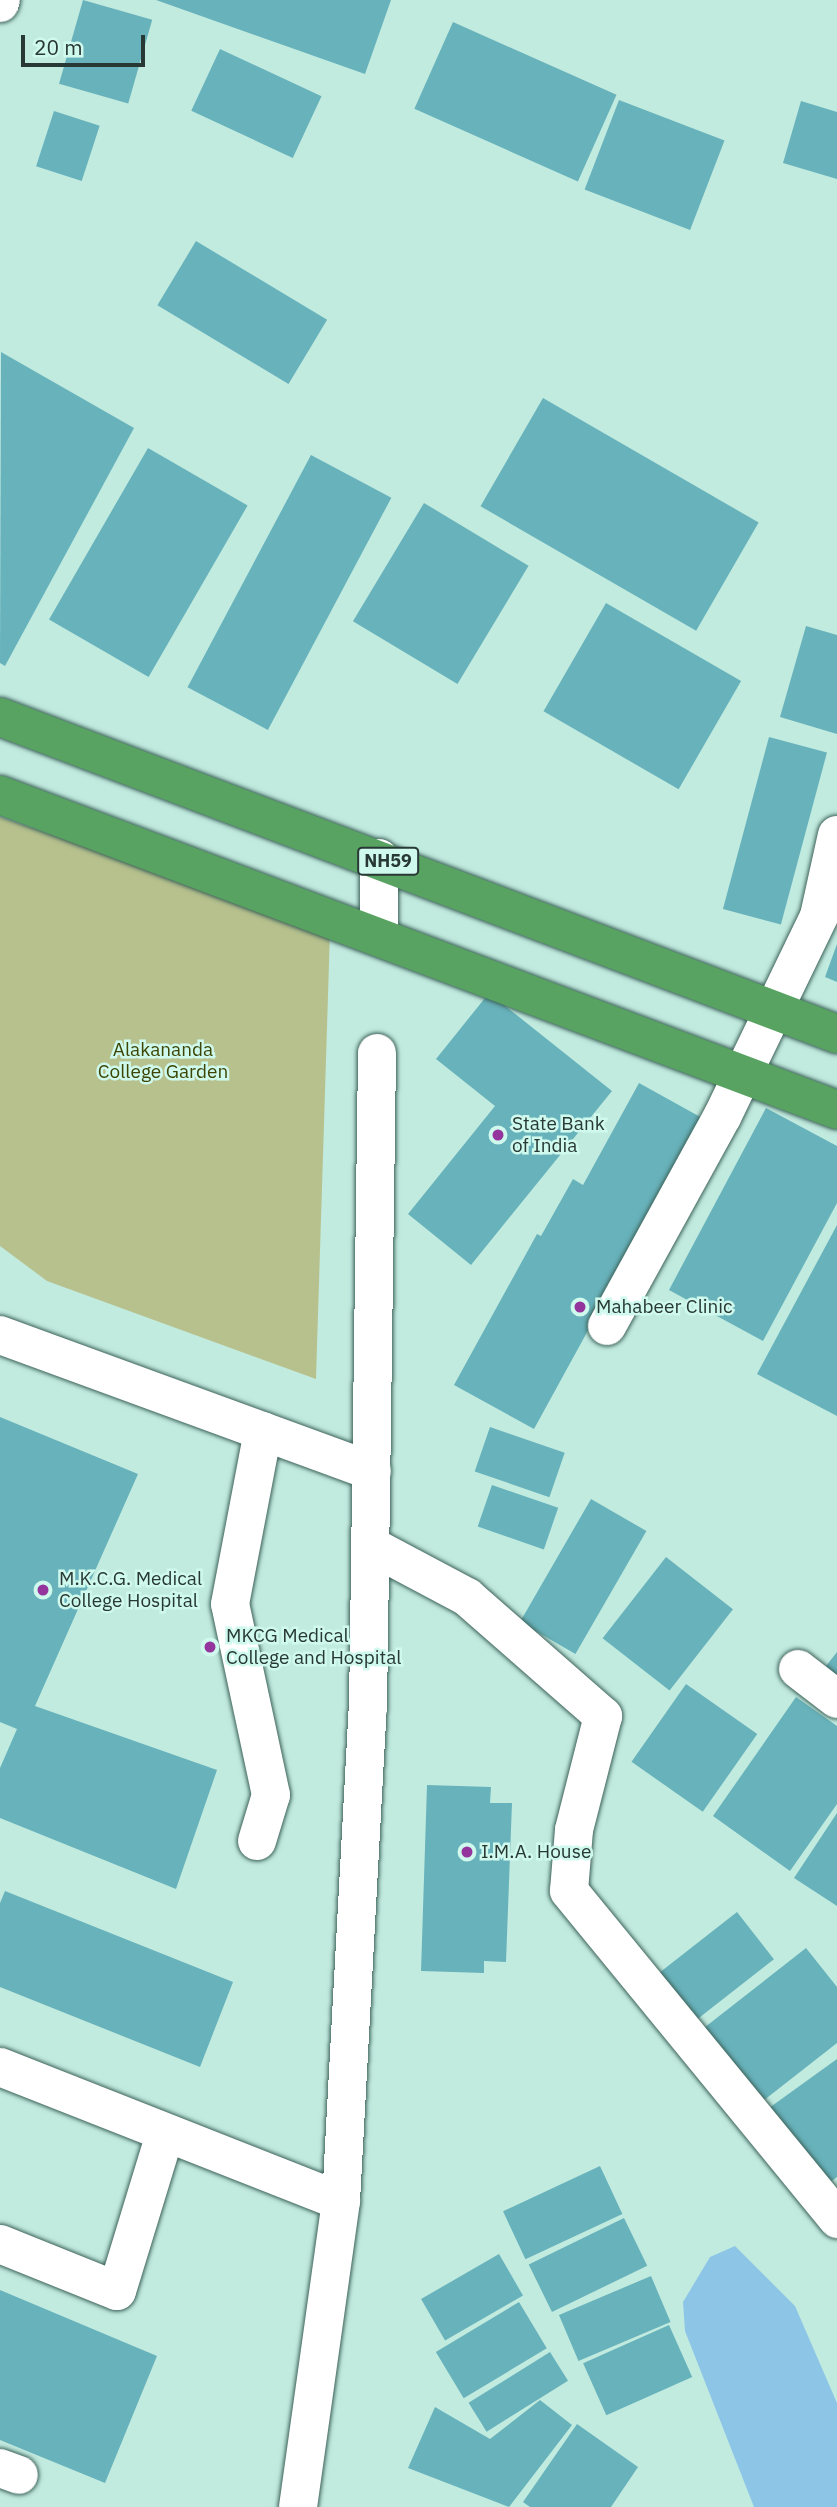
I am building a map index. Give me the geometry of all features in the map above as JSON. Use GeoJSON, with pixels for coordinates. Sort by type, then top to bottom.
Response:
{"type":"FeatureCollection","features":[{"type":"Feature","properties":{"kind":"highway","name":"NH59"},"geometry":{"type":"LineString","coordinates":[[0,717],[379,858],[837,1034]]}},
{"type":"Feature","properties":{"kind":"highway"},"geometry":{"type":"LineString","coordinates":[[0,795],[379,935],[837,1110]]}},
{"type":"Feature","properties":{"kind":"street"},"geometry":{"type":"LineString","coordinates":[[607,1326],[743,1075],[819,916],[837,835]]}},
{"type":"Feature","properties":{"kind":"street"},"geometry":{"type":"LineString","coordinates":[[379,858],[379,935]]}},
{"type":"Feature","properties":{"kind":"street"},"geometry":{"type":"LineString","coordinates":[[298,2507],[341,2201],[368,1709],[377,1053]]}},
{"type":"Feature","properties":{"kind":"street"},"geometry":{"type":"LineString","coordinates":[[0,1335],[372,1471]]}},
{"type":"Feature","properties":{"kind":"street"},"geometry":{"type":"LineString","coordinates":[[257,1841],[271,1795],[230,1604],[263,1432]]}},
{"type":"Feature","properties":{"kind":"street"},"geometry":{"type":"LineString","coordinates":[[371,1546],[467,1597],[603,1716],[574,1830],[569,1891],[837,2219]]}},
{"type":"Feature","properties":{"kind":"street"},"geometry":{"type":"LineString","coordinates":[[798,1669],[837,1699]]}},
{"type":"Feature","properties":{"kind":"street"},"geometry":{"type":"LineString","coordinates":[[0,2067],[341,2201]]}},
{"type":"Feature","properties":{"kind":"street"},"geometry":{"type":"LineString","coordinates":[[0,2244],[117,2291],[165,2134]]}},
{"type":"Feature","properties":{"kind":"green space","name":"Alakananda College Garden"},"geometry":{"type":"Polygon","coordinates":[[[0,817],[330,932],[316,1379],[47,1281],[0,1246],[0,817]]]}},
{"type":"Feature","properties":{"kind":"water"},"geometry":{"type":"Polygon","coordinates":[[[735,2246],[795,2306],[837,2403],[837,2507],[754,2507],[685,2331],[683,2302],[710,2257],[735,2246]]]}},
{"type":"Feature","properties":{"kind":"building"},"geometry":{"type":"Polygon","coordinates":[[[83,0],[152,20],[128,103],[59,84],[83,0]]]}},
{"type":"Feature","properties":{"kind":"building"},"geometry":{"type":"Polygon","coordinates":[[[156,0],[391,0],[365,74],[156,0]]]}},
{"type":"Feature","properties":{"kind":"building"},"geometry":{"type":"Polygon","coordinates":[[[453,22],[617,95],[578,182],[414,109],[453,22]]]}},
{"type":"Feature","properties":{"kind":"building"},"geometry":{"type":"Polygon","coordinates":[[[220,49],[322,96],[293,158],[191,111],[220,49]]]}},
{"type":"Feature","properties":{"kind":"building"},"geometry":{"type":"Polygon","coordinates":[[[619,100],[724,140],[690,230],[585,190],[619,100]]]}},
{"type":"Feature","properties":{"kind":"building"},"geometry":{"type":"Polygon","coordinates":[[[801,101],[837,112],[837,179],[783,163],[801,101]]]}},
{"type":"Feature","properties":{"kind":"building"},"geometry":{"type":"Polygon","coordinates":[[[54,111],[100,126],[82,181],[36,166],[54,111]]]}},
{"type":"Feature","properties":{"kind":"building"},"geometry":{"type":"Polygon","coordinates":[[[196,241],[327,320],[289,384],[157,305],[196,241]]]}},
{"type":"Feature","properties":{"kind":"building"},"geometry":{"type":"Polygon","coordinates":[[[1,352],[134,428],[5,666],[0,663],[1,352]]]}},
{"type":"Feature","properties":{"kind":"building"},"geometry":{"type":"Polygon","coordinates":[[[543,398],[759,522],[696,631],[480,506],[543,398]]]}},
{"type":"Feature","properties":{"kind":"building"},"geometry":{"type":"Polygon","coordinates":[[[148,448],[248,506],[149,677],[49,619],[148,448]]]}},
{"type":"Feature","properties":{"kind":"building"},"geometry":{"type":"Polygon","coordinates":[[[311,455],[391,498],[268,730],[188,687],[311,455]]]}},
{"type":"Feature","properties":{"kind":"building"},"geometry":{"type":"Polygon","coordinates":[[[424,503],[529,566],[457,684],[353,621],[424,503]]]}},
{"type":"Feature","properties":{"kind":"building"},"geometry":{"type":"Polygon","coordinates":[[[606,603],[741,681],[679,789],[544,711],[606,603]]]}},
{"type":"Feature","properties":{"kind":"building"},"geometry":{"type":"Polygon","coordinates":[[[806,626],[837,635],[837,734],[780,717],[806,626]]]}},
{"type":"Feature","properties":{"kind":"building"},"geometry":{"type":"Polygon","coordinates":[[[769,737],[827,753],[781,924],[723,909],[769,737]]]}},
{"type":"Feature","properties":{"kind":"building"},"geometry":{"type":"Polygon","coordinates":[[[837,944],[837,982],[825,977],[837,944]]]}},
{"type":"Feature","properties":{"kind":"building"},"geometry":{"type":"Polygon","coordinates":[[[489,993],[612,1091],[471,1265],[408,1214],[495,1106],[436,1059],[489,993]]]}},
{"type":"Feature","properties":{"kind":"building"},"geometry":{"type":"Polygon","coordinates":[[[639,1083],[704,1119],[534,1429],[454,1385],[537,1234],[541,1236],[573,1179],[583,1185],[639,1083]]]}},
{"type":"Feature","properties":{"kind":"building"},"geometry":{"type":"Polygon","coordinates":[[[766,1108],[837,1146],[837,1203],[763,1341],[669,1290],[766,1108]]]}},
{"type":"Feature","properties":{"kind":"building"},"geometry":{"type":"Polygon","coordinates":[[[837,1225],[837,1416],[757,1374],[837,1225]]]}},
{"type":"Feature","properties":{"kind":"building","name":"M.K.C.G. Medical College Hospital"},"geometry":{"type":"Polygon","coordinates":[[[0,1417],[138,1474],[35,1706],[217,1770],[176,1889],[0,1818],[0,1768],[17,1729],[0,1722],[0,1417]]]}},
{"type":"Feature","properties":{"kind":"building"},"geometry":{"type":"Polygon","coordinates":[[[490,1427],[565,1453],[549,1497],[475,1471],[490,1427]]]}},
{"type":"Feature","properties":{"kind":"building"},"geometry":{"type":"Polygon","coordinates":[[[492,1485],[558,1508],[544,1549],[478,1527],[492,1485]]]}},
{"type":"Feature","properties":{"kind":"building"},"geometry":{"type":"Polygon","coordinates":[[[591,1499],[646,1531],[575,1654],[520,1622],[591,1499]]]}},
{"type":"Feature","properties":{"kind":"building"},"geometry":{"type":"Polygon","coordinates":[[[666,1557],[733,1609],[670,1690],[603,1638],[666,1557]]]}},
{"type":"Feature","properties":{"kind":"building"},"geometry":{"type":"Polygon","coordinates":[[[837,1652],[837,1675],[826,1666],[837,1652]]]}},
{"type":"Feature","properties":{"kind":"building"},"geometry":{"type":"Polygon","coordinates":[[[686,1684],[757,1734],[703,1812],[632,1762],[686,1684]]]}},
{"type":"Feature","properties":{"kind":"building"},"geometry":{"type":"Polygon","coordinates":[[[796,1697],[837,1726],[837,1804],[790,1871],[713,1816],[796,1697]]]}},
{"type":"Feature","properties":{"kind":"building","name":"I.M.A. House"},"geometry":{"type":"Polygon","coordinates":[[[427,1785],[491,1787],[490,1803],[512,1803],[506,1962],[484,1961],[484,1973],[421,1971],[427,1785]]]}},
{"type":"Feature","properties":{"kind":"building"},"geometry":{"type":"Polygon","coordinates":[[[837,1813],[837,1906],[794,1878],[837,1813]]]}},
{"type":"Feature","properties":{"kind":"building"},"geometry":{"type":"Polygon","coordinates":[[[5,1891],[233,1982],[200,2067],[0,1987],[0,1903],[5,1891]]]}},
{"type":"Feature","properties":{"kind":"building"},"geometry":{"type":"Polygon","coordinates":[[[737,1912],[774,1959],[694,2021],[657,1974],[737,1912]]]}},
{"type":"Feature","properties":{"kind":"building"},"geometry":{"type":"Polygon","coordinates":[[[806,1948],[837,1987],[837,2043],[758,2105],[700,2031],[806,1948]]]}},
{"type":"Feature","properties":{"kind":"building"},"geometry":{"type":"Polygon","coordinates":[[[837,2059],[837,2177],[826,2185],[769,2108],[837,2059]]]}},
{"type":"Feature","properties":{"kind":"building"},"geometry":{"type":"Polygon","coordinates":[[[600,2166],[622,2214],[525,2259],[503,2211],[600,2166]]]}},
{"type":"Feature","properties":{"kind":"building"},"geometry":{"type":"Polygon","coordinates":[[[624,2218],[647,2266],[552,2312],[529,2264],[624,2218]]]}},
{"type":"Feature","properties":{"kind":"building"},"geometry":{"type":"Polygon","coordinates":[[[499,2254],[523,2296],[445,2341],[421,2299],[499,2254]]]}},
{"type":"Feature","properties":{"kind":"building"},"geometry":{"type":"Polygon","coordinates":[[[651,2276],[671,2322],[578,2361],[559,2315],[651,2276]]]}},
{"type":"Feature","properties":{"kind":"building"},"geometry":{"type":"Polygon","coordinates":[[[0,2290],[157,2356],[105,2483],[0,2440],[0,2290]]]}},
{"type":"Feature","properties":{"kind":"building"},"geometry":{"type":"Polygon","coordinates":[[[519,2302],[547,2348],[464,2398],[436,2352],[519,2302]]]}},
{"type":"Feature","properties":{"kind":"building"},"geometry":{"type":"Polygon","coordinates":[[[669,2325],[692,2377],[606,2415],[583,2363],[669,2325]]]}},
{"type":"Feature","properties":{"kind":"building"},"geometry":{"type":"Polygon","coordinates":[[[550,2352],[568,2381],[487,2432],[469,2403],[550,2352]]]}},
{"type":"Feature","properties":{"kind":"building"},"geometry":{"type":"Polygon","coordinates":[[[540,2400],[572,2425],[509,2507],[408,2468],[435,2407],[490,2439],[540,2400]]]}},
{"type":"Feature","properties":{"kind":"building"},"geometry":{"type":"Polygon","coordinates":[[[577,2424],[638,2467],[611,2507],[530,2507],[523,2502],[577,2424]]]}},
{"type":"Feature","properties":{"kind":"place","name":"State Bank of India"},"geometry":{"type":"Point","coordinates":[498,1135]}},
{"type":"Feature","properties":{"kind":"place","name":"Mahabeer Clinic"},"geometry":{"type":"Point","coordinates":[580,1307]}},
{"type":"Feature","properties":{"kind":"place","name":"M.K.C.G. Medical College Hospital"},"geometry":{"type":"Point","coordinates":[43,1590]}},
{"type":"Feature","properties":{"kind":"place","name":"MKCG Medical College and Hospital"},"geometry":{"type":"Point","coordinates":[210,1647]}},
{"type":"Feature","properties":{"kind":"place","name":"I.M.A. House"},"geometry":{"type":"Point","coordinates":[467,1852]}}]}
